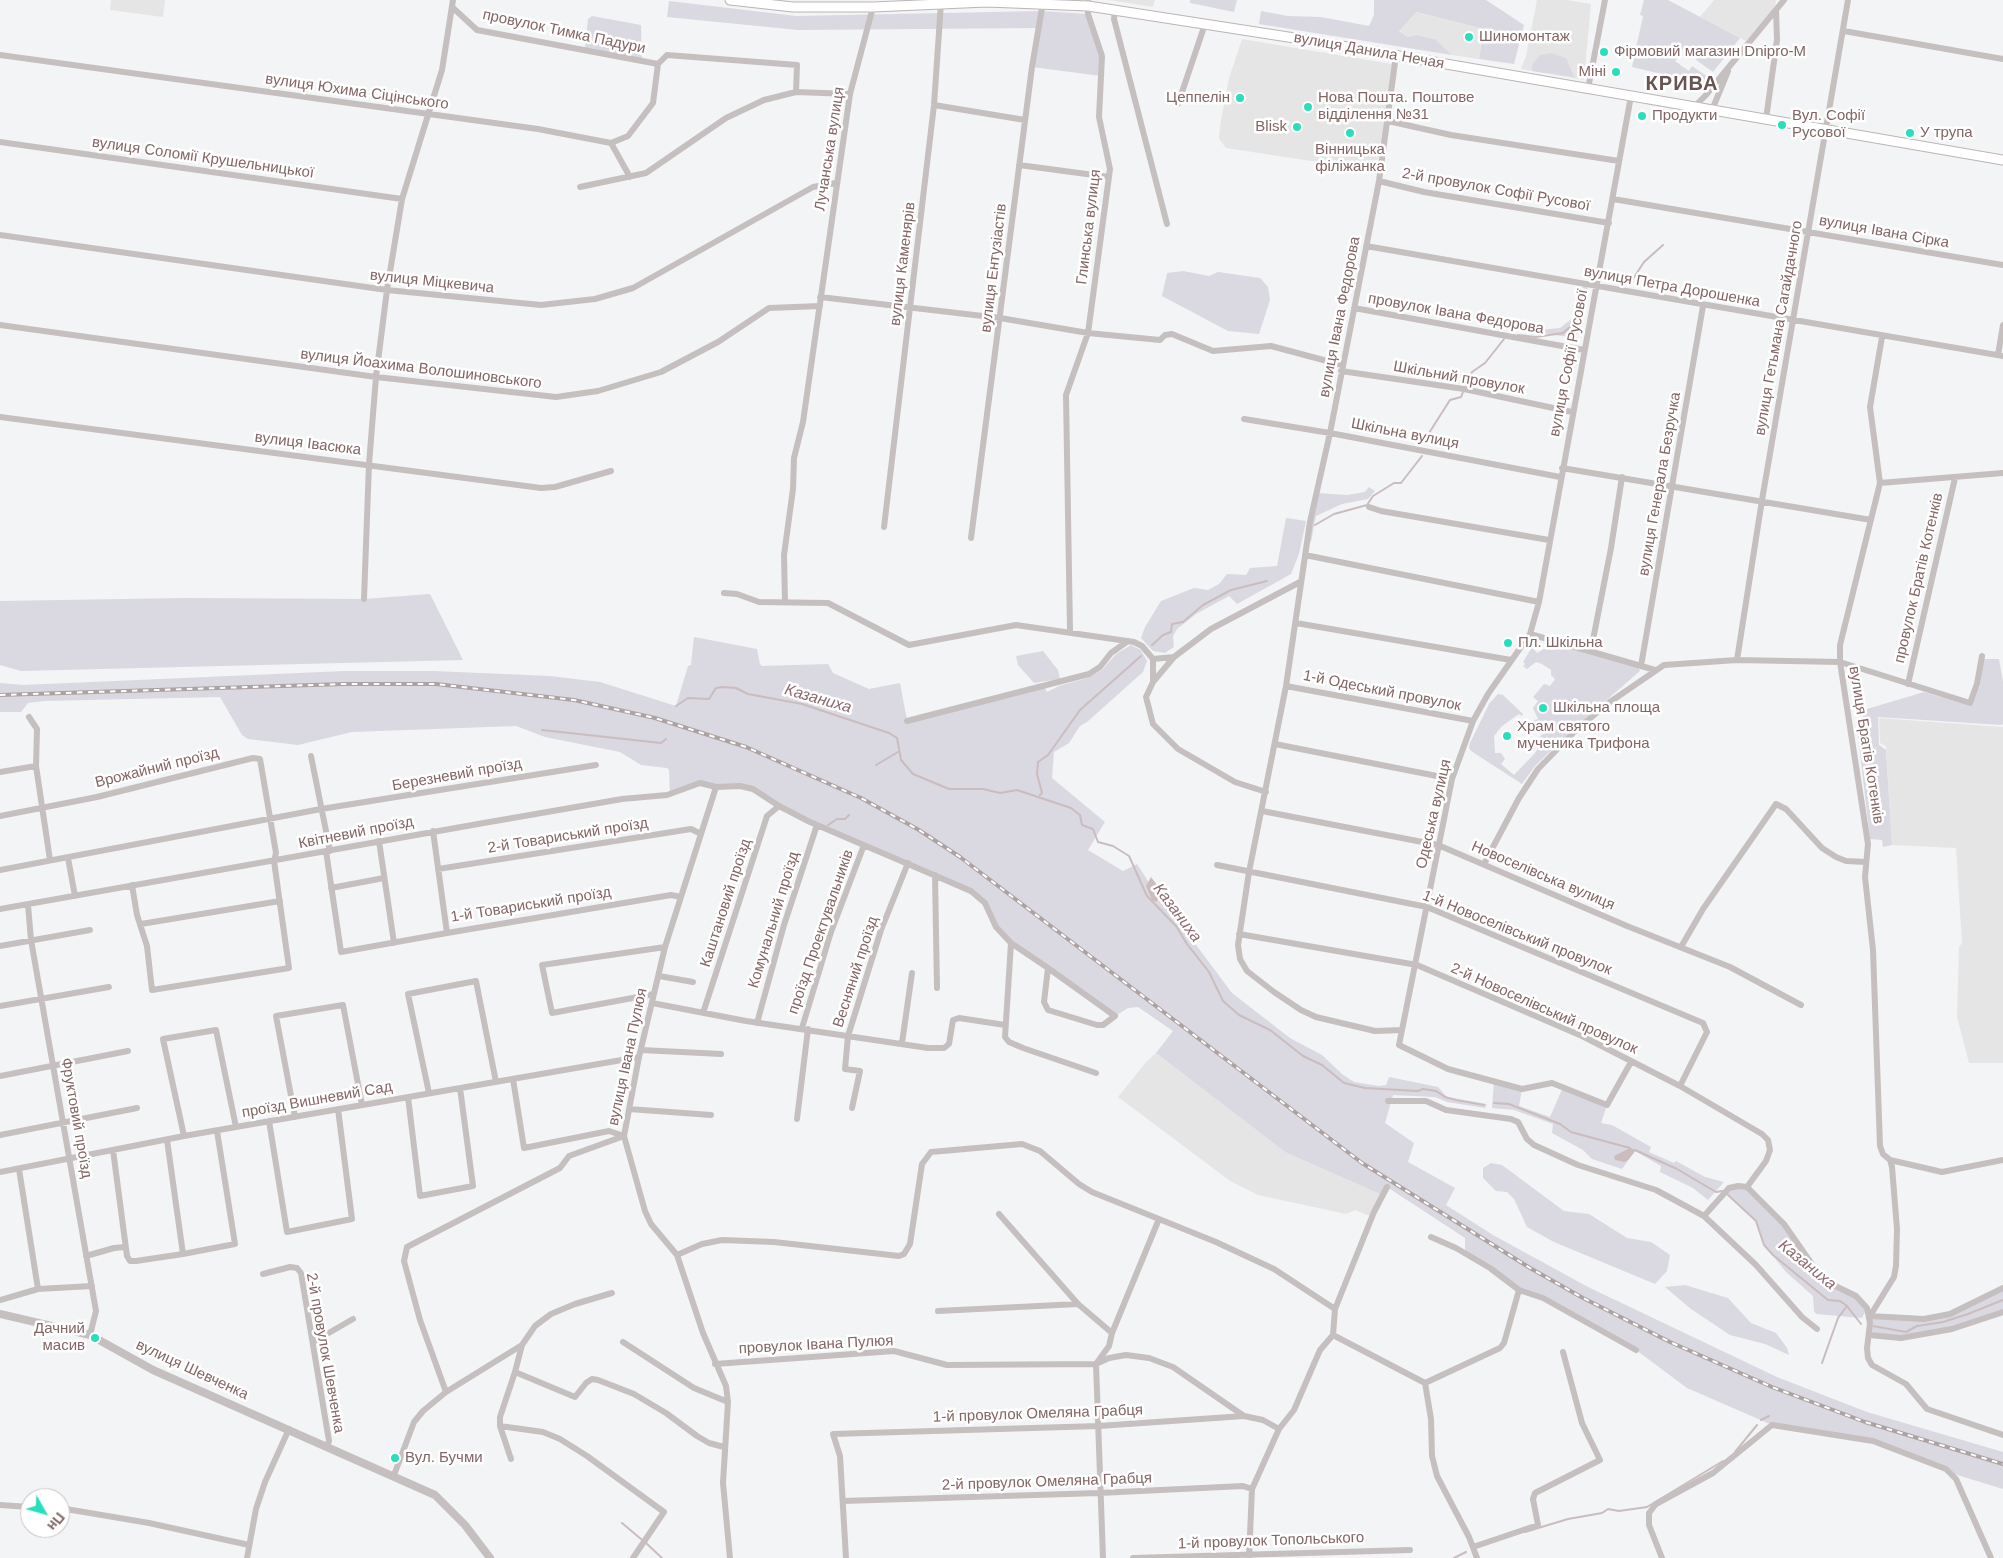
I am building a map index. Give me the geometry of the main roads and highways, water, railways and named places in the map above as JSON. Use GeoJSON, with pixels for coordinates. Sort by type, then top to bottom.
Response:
{"type":"FeatureCollection","features":[{"type":"Feature","properties":{"kind":"main road","name":"вулиця Данила Нечая"},"geometry":{"type":"LineString","coordinates":[[730,0],[793,7],[873,7],[941,3],[1088,3],[1115,10],[1396,55],[2003,160]]}},
{"type":"Feature","properties":{"kind":"waterway"},"geometry":{"type":"LineString","coordinates":[[1629,285],[1644,262],[1663,245]]}},
{"type":"Feature","properties":{"kind":"waterway"},"geometry":{"type":"LineString","coordinates":[[1518,335],[1536,337],[1563,333],[1576,322]]}},
{"type":"Feature","properties":{"kind":"waterway"},"geometry":{"type":"LineString","coordinates":[[1466,385],[1472,372],[1485,363],[1504,339]]}},
{"type":"Feature","properties":{"kind":"waterway"},"geometry":{"type":"LineString","coordinates":[[1422,444],[1450,400],[1461,397],[1463,392]]}},
{"type":"Feature","properties":{"kind":"waterway"},"geometry":{"type":"LineString","coordinates":[[1315,525],[1334,514],[1367,505],[1373,496],[1394,483],[1401,483],[1422,456]]}},
{"type":"Feature","properties":{"kind":"waterway"},"geometry":{"type":"LineString","coordinates":[[1152,645],[1163,635],[1171,632],[1172,624],[1183,622],[1203,605],[1231,590],[1267,581]]}},
{"type":"Feature","properties":{"kind":"waterway"},"geometry":{"type":"LineString","coordinates":[[1040,795],[1042,793],[1037,774],[1038,762],[1048,755],[1080,710],[1141,656]]}},
{"type":"Feature","properties":{"kind":"waterway","name":"Казаниха"},"geometry":{"type":"LineString","coordinates":[[676,706],[688,698],[709,699],[716,688],[722,687],[736,688],[748,694],[802,704],[889,733],[897,738],[901,760],[913,774],[949,789],[983,789],[1000,793],[1017,790],[1071,808],[1080,815],[1082,825],[1093,829],[1098,842],[1113,846],[1129,856],[1147,896],[1176,926],[1187,944],[1209,972],[1223,1001],[1239,1015],[1270,1030],[1303,1056],[1322,1065],[1344,1083],[1365,1088],[1436,1091],[1445,1097],[1484,1105]]}},
{"type":"Feature","properties":{"kind":"waterway"},"geometry":{"type":"LineString","coordinates":[[542,730],[661,743],[666,739]]}},
{"type":"Feature","properties":{"kind":"waterway"},"geometry":{"type":"LineString","coordinates":[[876,765],[898,752]]}},
{"type":"Feature","properties":{"kind":"waterway"},"geometry":{"type":"LineString","coordinates":[[828,825],[837,819],[845,819],[849,815]]}},
{"type":"Feature","properties":{"kind":"waterway"},"geometry":{"type":"LineString","coordinates":[[1494,1103],[1509,1104],[1560,1124],[1571,1132],[1630,1148]]}},
{"type":"Feature","properties":{"kind":"waterway"},"geometry":{"type":"LineString","coordinates":[[1635,1150],[1677,1169],[1716,1192],[1722,1191]]}},
{"type":"Feature","properties":{"kind":"waterway","name":"Казаниха"},"geometry":{"type":"LineString","coordinates":[[1727,1194],[1756,1221],[1764,1245],[1773,1255],[1828,1300],[1840,1301],[1847,1306],[1861,1324]]}},
{"type":"Feature","properties":{"kind":"waterway","name":"Казаниха"},"geometry":{"type":"LineString","coordinates":[[1873,1326],[1906,1332],[1917,1326],[1943,1322],[1968,1314],[2003,1300]]}},
{"type":"Feature","properties":{"kind":"waterway"},"geometry":{"type":"LineString","coordinates":[[1822,1363],[1838,1318],[1847,1306]]}},
{"type":"Feature","properties":{"kind":"waterway"},"geometry":{"type":"LineString","coordinates":[[1761,1420],[1769,1416]]}},
{"type":"Feature","properties":{"kind":"waterway"},"geometry":{"type":"LineString","coordinates":[[1735,1452],[1757,1425]]}},
{"type":"Feature","properties":{"kind":"waterway"},"geometry":{"type":"LineString","coordinates":[[1525,1532],[1568,1519],[1602,1513],[1608,1509],[1619,1511],[1647,1507],[1723,1461]]}},
{"type":"Feature","properties":{"kind":"waterway"},"geometry":{"type":"LineString","coordinates":[[622,1523],[641,1539]]}},
{"type":"Feature","properties":{"kind":"waterway"},"geometry":{"type":"LineString","coordinates":[[646,1543],[662,1558]]}},
{"type":"Feature","properties":{"kind":"waterway"},"geometry":{"type":"LineString","coordinates":[[1454,1558],[1466,1552]]}},
{"type":"Feature","properties":{"kind":"railway"},"geometry":{"type":"LineString","coordinates":[[0,695],[344,684],[436,684],[574,700],[655,718],[746,747],[861,798],[919,830],[960,857],[1362,1163],[1530,1268],[1583,1298],[1670,1342],[1772,1387],[1865,1422],[2003,1464]]}},
{"type":"Feature","properties":{"kind":"place","name":"Шиномонтаж"},"geometry":{"type":"Point","coordinates":[1469,37]}},
{"type":"Feature","properties":{"kind":"place","name":"Фірмовий магазин Dnipro-M"},"geometry":{"type":"Point","coordinates":[1604,52]}},
{"type":"Feature","properties":{"kind":"place","name":"Міні"},"geometry":{"type":"Point","coordinates":[1616,72]}},
{"type":"Feature","properties":{"kind":"place","name":"Цеппелін"},"geometry":{"type":"Point","coordinates":[1240,98]}},
{"type":"Feature","properties":{"kind":"place","name":"Нова Пошта. Поштове відділення №31"},"geometry":{"type":"Point","coordinates":[1308,107]}},
{"type":"Feature","properties":{"kind":"place","name":"Продукти"},"geometry":{"type":"Point","coordinates":[1642,116]}},
{"type":"Feature","properties":{"kind":"place","name":"Вул. Софії Русової"},"geometry":{"type":"Point","coordinates":[1782,125]}},
{"type":"Feature","properties":{"kind":"place","name":"Blisk"},"geometry":{"type":"Point","coordinates":[1297,127]}},
{"type":"Feature","properties":{"kind":"place","name":"Вінницька філіжанка"},"geometry":{"type":"Point","coordinates":[1350,133]}},
{"type":"Feature","properties":{"kind":"place","name":"У трупа"},"geometry":{"type":"Point","coordinates":[1910,133]}},
{"type":"Feature","properties":{"kind":"place","name":"Пл. Шкільна"},"geometry":{"type":"Point","coordinates":[1508,643]}},
{"type":"Feature","properties":{"kind":"place","name":"Шкільна площа"},"geometry":{"type":"Point","coordinates":[1543,708]}},
{"type":"Feature","properties":{"kind":"place","name":"Храм святого мученика Трифона"},"geometry":{"type":"Point","coordinates":[1507,736]}},
{"type":"Feature","properties":{"kind":"place","name":"Дачний масив"},"geometry":{"type":"Point","coordinates":[95,1338]}},
{"type":"Feature","properties":{"kind":"place","name":"Вул. Бучми"},"geometry":{"type":"Point","coordinates":[395,1458]}},
{"type":"Feature","properties":{"kind":"district","name":"КРИВА"},"geometry":{"type":"Point","coordinates":[1682,84]}}]}
